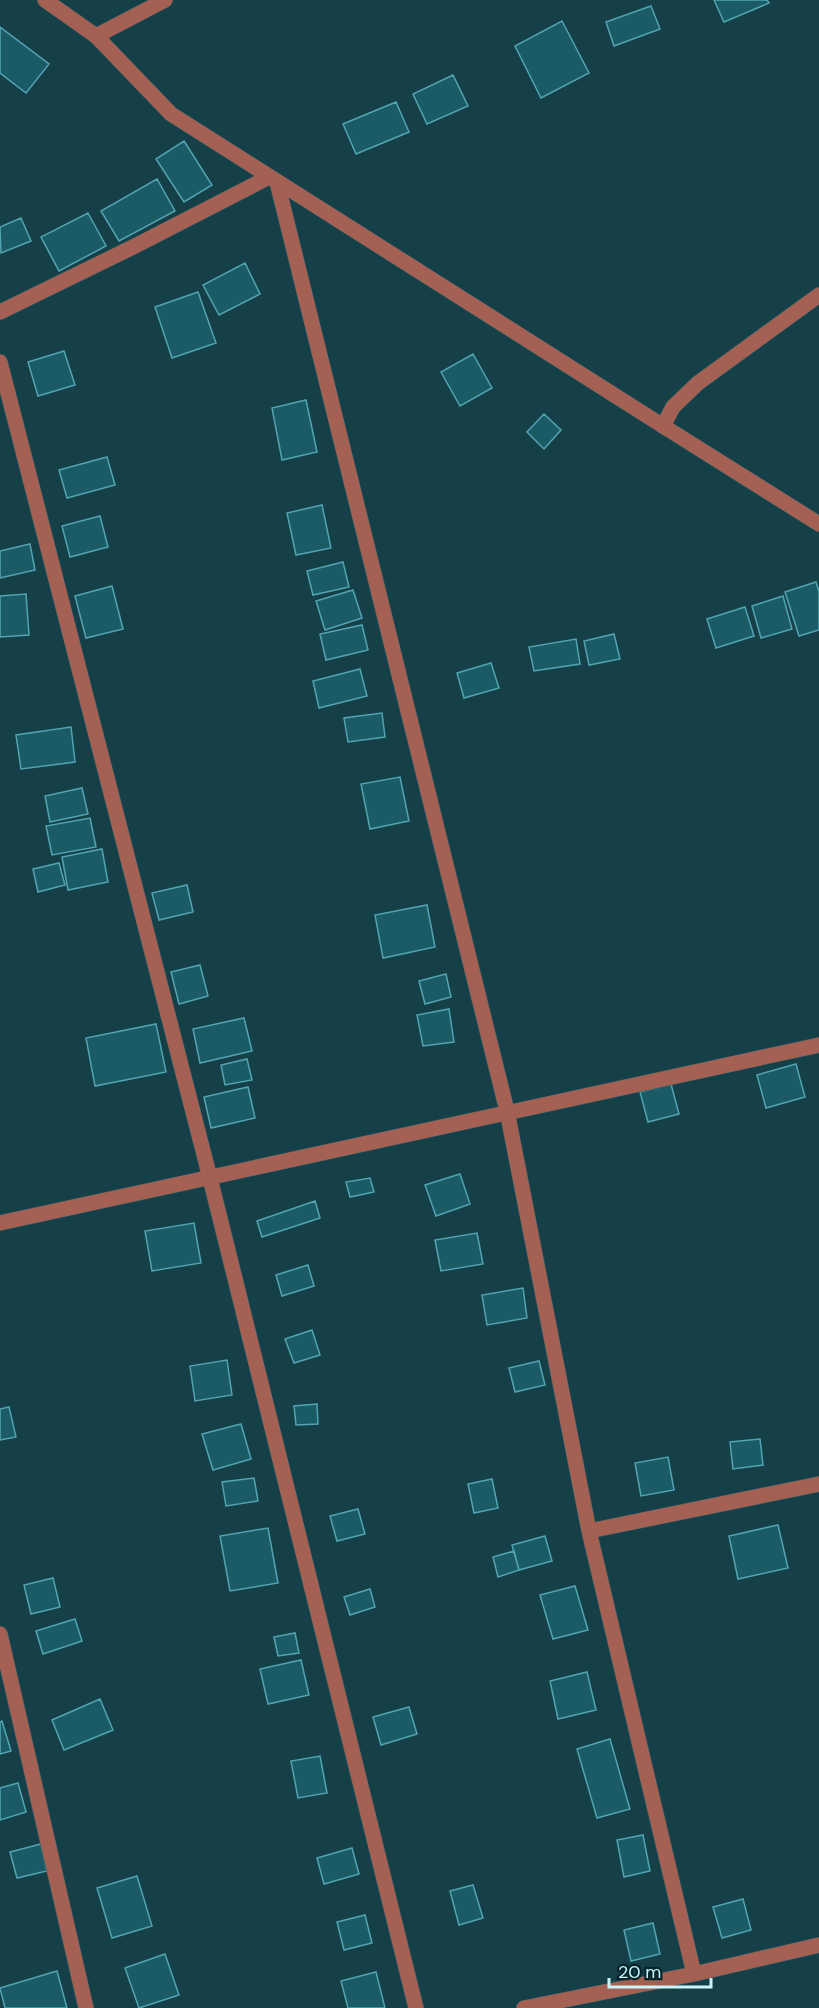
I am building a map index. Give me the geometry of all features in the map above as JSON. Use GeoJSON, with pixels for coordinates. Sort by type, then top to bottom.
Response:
{"type":"FeatureCollection","features":[{"type":"Feature","properties":{"kind":"street"},"geometry":{"type":"LineString","coordinates":[[45,0],[96,36],[171,114],[819,524]]}},
{"type":"Feature","properties":{"kind":"street"},"geometry":{"type":"LineString","coordinates":[[96,36],[165,0]]}},
{"type":"Feature","properties":{"kind":"street"},"geometry":{"type":"LineString","coordinates":[[0,312],[273,179]]}},
{"type":"Feature","properties":{"kind":"street"},"geometry":{"type":"LineString","coordinates":[[273,179],[507,1112],[589,1531],[694,1974]]}},
{"type":"Feature","properties":{"kind":"street"},"geometry":{"type":"LineString","coordinates":[[663,426],[673,407],[698,383],[819,295]]}},
{"type":"Feature","properties":{"kind":"street"},"geometry":{"type":"LineString","coordinates":[[0,362],[210,1178],[416,2008]]}},
{"type":"Feature","properties":{"kind":"street"},"geometry":{"type":"LineString","coordinates":[[0,1223],[819,1045]]}},
{"type":"Feature","properties":{"kind":"street"},"geometry":{"type":"LineString","coordinates":[[589,1531],[819,1484]]}},
{"type":"Feature","properties":{"kind":"street"},"geometry":{"type":"LineString","coordinates":[[0,1634],[86,2008]]}},
{"type":"Feature","properties":{"kind":"street"},"geometry":{"type":"LineString","coordinates":[[524,2008],[694,1974],[819,1945]]}},
{"type":"Feature","properties":{"kind":"building"},"geometry":{"type":"Polygon","coordinates":[[[714,0],[767,0],[769,3],[724,22],[714,0]]]}},
{"type":"Feature","properties":{"kind":"building"},"geometry":{"type":"Polygon","coordinates":[[[651,6],[660,29],[614,46],[606,22],[651,6]]]}},
{"type":"Feature","properties":{"kind":"building"},"geometry":{"type":"Polygon","coordinates":[[[562,21],[589,73],[541,98],[515,46],[562,21]]]}},
{"type":"Feature","properties":{"kind":"building"},"geometry":{"type":"Polygon","coordinates":[[[0,27],[49,64],[26,93],[0,73],[0,27]]]}},
{"type":"Feature","properties":{"kind":"building"},"geometry":{"type":"Polygon","coordinates":[[[453,75],[468,106],[427,124],[413,94],[453,75]]]}},
{"type":"Feature","properties":{"kind":"building"},"geometry":{"type":"Polygon","coordinates":[[[396,102],[409,132],[356,154],[343,124],[396,102]]]}},
{"type":"Feature","properties":{"kind":"building"},"geometry":{"type":"Polygon","coordinates":[[[184,141],[212,185],[184,202],[156,159],[184,141]]]}},
{"type":"Feature","properties":{"kind":"building"},"geometry":{"type":"Polygon","coordinates":[[[157,179],[175,211],[119,241],[101,211],[157,179]]]}},
{"type":"Feature","properties":{"kind":"building"},"geometry":{"type":"Polygon","coordinates":[[[88,213],[106,246],[59,271],[41,237],[88,213]]]}},
{"type":"Feature","properties":{"kind":"building"},"geometry":{"type":"Polygon","coordinates":[[[21,218],[31,241],[1,253],[0,227],[21,218]]]}},
{"type":"Feature","properties":{"kind":"building"},"geometry":{"type":"Polygon","coordinates":[[[245,263],[260,294],[219,315],[203,285],[245,263]]]}},
{"type":"Feature","properties":{"kind":"building"},"geometry":{"type":"Polygon","coordinates":[[[198,292],[216,343],[172,358],[155,307],[198,292]]]}},
{"type":"Feature","properties":{"kind":"building"},"geometry":{"type":"Polygon","coordinates":[[[64,351],[75,385],[38,396],[28,362],[64,351]]]}},
{"type":"Feature","properties":{"kind":"building"},"geometry":{"type":"Polygon","coordinates":[[[473,354],[492,388],[460,406],[441,372],[473,354]]]}},
{"type":"Feature","properties":{"kind":"building"},"geometry":{"type":"Polygon","coordinates":[[[306,400],[317,452],[282,460],[272,408],[306,400]]]}},
{"type":"Feature","properties":{"kind":"building"},"geometry":{"type":"Polygon","coordinates":[[[544,414],[561,430],[544,449],[527,432],[544,414]]]}},
{"type":"Feature","properties":{"kind":"building"},"geometry":{"type":"Polygon","coordinates":[[[107,457],[115,485],[67,498],[59,470],[107,457]]]}},
{"type":"Feature","properties":{"kind":"building"},"geometry":{"type":"Polygon","coordinates":[[[322,505],[331,548],[296,555],[287,513],[322,505]]]}},
{"type":"Feature","properties":{"kind":"building"},"geometry":{"type":"Polygon","coordinates":[[[100,516],[108,547],[70,557],[62,526],[100,516]]]}},
{"type":"Feature","properties":{"kind":"building"},"geometry":{"type":"Polygon","coordinates":[[[30,544],[35,570],[0,578],[0,551],[30,544]]]}},
{"type":"Feature","properties":{"kind":"building"},"geometry":{"type":"Polygon","coordinates":[[[343,562],[349,587],[313,595],[307,571],[343,562]]]}},
{"type":"Feature","properties":{"kind":"building"},"geometry":{"type":"Polygon","coordinates":[[[816,582],[819,592],[819,630],[799,636],[785,592],[816,582]]]}},
{"type":"Feature","properties":{"kind":"building"},"geometry":{"type":"Polygon","coordinates":[[[112,586],[123,629],[86,638],[75,596],[112,586]]]}},
{"type":"Feature","properties":{"kind":"building"},"geometry":{"type":"Polygon","coordinates":[[[353,590],[362,618],[325,630],[316,601],[353,590]]]}},
{"type":"Feature","properties":{"kind":"building"},"geometry":{"type":"Polygon","coordinates":[[[26,594],[29,635],[0,637],[0,596],[26,594]]]}},
{"type":"Feature","properties":{"kind":"building"},"geometry":{"type":"Polygon","coordinates":[[[783,596],[792,629],[761,638],[752,606],[783,596]]]}},
{"type":"Feature","properties":{"kind":"building"},"geometry":{"type":"Polygon","coordinates":[[[745,607],[754,636],[716,648],[707,619],[745,607]]]}},
{"type":"Feature","properties":{"kind":"building"},"geometry":{"type":"Polygon","coordinates":[[[362,625],[368,650],[326,660],[320,634],[362,625]]]}},
{"type":"Feature","properties":{"kind":"building"},"geometry":{"type":"Polygon","coordinates":[[[614,634],[620,659],[589,665],[584,641],[614,634]]]}},
{"type":"Feature","properties":{"kind":"building"},"geometry":{"type":"Polygon","coordinates":[[[576,639],[580,664],[534,671],[529,647],[576,639]]]}},
{"type":"Feature","properties":{"kind":"building"},"geometry":{"type":"Polygon","coordinates":[[[491,663],[499,688],[464,698],[457,673],[491,663]]]}},
{"type":"Feature","properties":{"kind":"building"},"geometry":{"type":"Polygon","coordinates":[[[360,669],[367,696],[319,708],[313,681],[360,669]]]}},
{"type":"Feature","properties":{"kind":"building"},"geometry":{"type":"Polygon","coordinates":[[[382,713],[385,737],[348,742],[344,718],[382,713]]]}},
{"type":"Feature","properties":{"kind":"building"},"geometry":{"type":"Polygon","coordinates":[[[71,727],[75,762],[21,769],[16,735],[71,727]]]}},
{"type":"Feature","properties":{"kind":"building"},"geometry":{"type":"Polygon","coordinates":[[[400,777],[409,821],[370,829],[361,784],[400,777]]]}},
{"type":"Feature","properties":{"kind":"building"},"geometry":{"type":"Polygon","coordinates":[[[82,788],[88,814],[50,822],[45,796],[82,788]]]}},
{"type":"Feature","properties":{"kind":"building"},"geometry":{"type":"Polygon","coordinates":[[[90,818],[96,847],[52,855],[46,826],[90,818]]]}},
{"type":"Feature","properties":{"kind":"building"},"geometry":{"type":"Polygon","coordinates":[[[102,849],[108,882],[68,890],[62,857],[102,849]]]}},
{"type":"Feature","properties":{"kind":"building"},"geometry":{"type":"Polygon","coordinates":[[[59,863],[65,885],[38,892],[33,869],[59,863]]]}},
{"type":"Feature","properties":{"kind":"building"},"geometry":{"type":"Polygon","coordinates":[[[187,885],[193,912],[159,920],[152,893],[187,885]]]}},
{"type":"Feature","properties":{"kind":"building"},"geometry":{"type":"Polygon","coordinates":[[[427,905],[435,947],[383,958],[375,915],[427,905]]]}},
{"type":"Feature","properties":{"kind":"building"},"geometry":{"type":"Polygon","coordinates":[[[200,965],[208,996],[179,1004],[171,972],[200,965]]]}},
{"type":"Feature","properties":{"kind":"building"},"geometry":{"type":"Polygon","coordinates":[[[446,974],[451,997],[425,1004],[419,981],[446,974]]]}},
{"type":"Feature","properties":{"kind":"building"},"geometry":{"type":"Polygon","coordinates":[[[449,1009],[454,1042],[423,1046],[417,1015],[449,1009]]]}},
{"type":"Feature","properties":{"kind":"building"},"geometry":{"type":"Polygon","coordinates":[[[244,1018],[252,1051],[200,1063],[193,1029],[244,1018]]]}},
{"type":"Feature","properties":{"kind":"building"},"geometry":{"type":"Polygon","coordinates":[[[156,1024],[166,1072],[95,1086],[86,1038],[156,1024]]]}},
{"type":"Feature","properties":{"kind":"building"},"geometry":{"type":"Polygon","coordinates":[[[247,1059],[252,1080],[225,1085],[221,1065],[247,1059]]]}},
{"type":"Feature","properties":{"kind":"building"},"geometry":{"type":"Polygon","coordinates":[[[796,1064],[805,1097],[766,1108],[757,1075],[796,1064]]]}},
{"type":"Feature","properties":{"kind":"building"},"geometry":{"type":"Polygon","coordinates":[[[671,1084],[679,1114],[648,1122],[640,1092],[671,1084]]]}},
{"type":"Feature","properties":{"kind":"building"},"geometry":{"type":"Polygon","coordinates":[[[248,1087],[255,1118],[211,1128],[204,1097],[248,1087]]]}},
{"type":"Feature","properties":{"kind":"building"},"geometry":{"type":"Polygon","coordinates":[[[460,1174],[470,1204],[436,1216],[425,1185],[460,1174]]]}},
{"type":"Feature","properties":{"kind":"building"},"geometry":{"type":"Polygon","coordinates":[[[370,1178],[374,1192],[350,1197],[346,1182],[370,1178]]]}},
{"type":"Feature","properties":{"kind":"building"},"geometry":{"type":"Polygon","coordinates":[[[315,1201],[320,1218],[262,1237],[257,1221],[315,1201]]]}},
{"type":"Feature","properties":{"kind":"building"},"geometry":{"type":"Polygon","coordinates":[[[194,1223],[201,1263],[152,1271],[145,1231],[194,1223]]]}},
{"type":"Feature","properties":{"kind":"building"},"geometry":{"type":"Polygon","coordinates":[[[477,1233],[483,1264],[441,1271],[435,1240],[477,1233]]]}},
{"type":"Feature","properties":{"kind":"building"},"geometry":{"type":"Polygon","coordinates":[[[308,1265],[314,1286],[282,1296],[276,1275],[308,1265]]]}},
{"type":"Feature","properties":{"kind":"building"},"geometry":{"type":"Polygon","coordinates":[[[523,1288],[527,1318],[487,1325],[482,1295],[523,1288]]]}},
{"type":"Feature","properties":{"kind":"building"},"geometry":{"type":"Polygon","coordinates":[[[312,1330],[320,1355],[294,1363],[285,1339],[312,1330]]]}},
{"type":"Feature","properties":{"kind":"building"},"geometry":{"type":"Polygon","coordinates":[[[227,1360],[232,1395],[195,1401],[190,1366],[227,1360]]]}},
{"type":"Feature","properties":{"kind":"building"},"geometry":{"type":"Polygon","coordinates":[[[539,1361],[545,1385],[515,1392],[509,1368],[539,1361]]]}},
{"type":"Feature","properties":{"kind":"building"},"geometry":{"type":"Polygon","coordinates":[[[317,1404],[318,1424],[296,1425],[294,1406],[317,1404]]]}},
{"type":"Feature","properties":{"kind":"building"},"geometry":{"type":"Polygon","coordinates":[[[9,1407],[16,1437],[0,1440],[0,1409],[9,1407]]]}},
{"type":"Feature","properties":{"kind":"building"},"geometry":{"type":"Polygon","coordinates":[[[241,1424],[251,1459],[213,1470],[202,1434],[241,1424]]]}},
{"type":"Feature","properties":{"kind":"building"},"geometry":{"type":"Polygon","coordinates":[[[760,1439],[763,1465],[733,1469],[730,1442],[760,1439]]]}},
{"type":"Feature","properties":{"kind":"building"},"geometry":{"type":"Polygon","coordinates":[[[668,1457],[674,1490],[641,1496],[635,1463],[668,1457]]]}},
{"type":"Feature","properties":{"kind":"building"},"geometry":{"type":"Polygon","coordinates":[[[254,1478],[258,1501],[226,1506],[222,1482],[254,1478]]]}},
{"type":"Feature","properties":{"kind":"building"},"geometry":{"type":"Polygon","coordinates":[[[492,1479],[498,1508],[474,1513],[468,1484],[492,1479]]]}},
{"type":"Feature","properties":{"kind":"building"},"geometry":{"type":"Polygon","coordinates":[[[358,1509],[365,1534],[337,1541],[330,1516],[358,1509]]]}},
{"type":"Feature","properties":{"kind":"building"},"geometry":{"type":"Polygon","coordinates":[[[778,1525],[788,1568],[738,1579],[729,1536],[778,1525]]]}},
{"type":"Feature","properties":{"kind":"building"},"geometry":{"type":"Polygon","coordinates":[[[268,1528],[278,1583],[230,1591],[220,1536],[268,1528]]]}},
{"type":"Feature","properties":{"kind":"building"},"geometry":{"type":"Polygon","coordinates":[[[545,1536],[552,1561],[519,1570],[512,1545],[545,1536]]]}},
{"type":"Feature","properties":{"kind":"building"},"geometry":{"type":"Polygon","coordinates":[[[514,1551],[519,1570],[498,1577],[493,1557],[514,1551]]]}},
{"type":"Feature","properties":{"kind":"building"},"geometry":{"type":"Polygon","coordinates":[[[53,1578],[60,1607],[31,1614],[24,1585],[53,1578]]]}},
{"type":"Feature","properties":{"kind":"building"},"geometry":{"type":"Polygon","coordinates":[[[575,1586],[588,1630],[553,1639],[540,1595],[575,1586]]]}},
{"type":"Feature","properties":{"kind":"building"},"geometry":{"type":"Polygon","coordinates":[[[370,1589],[375,1607],[350,1615],[344,1597],[370,1589]]]}},
{"type":"Feature","properties":{"kind":"building"},"geometry":{"type":"Polygon","coordinates":[[[75,1619],[82,1641],[43,1654],[36,1631],[75,1619]]]}},
{"type":"Feature","properties":{"kind":"building"},"geometry":{"type":"Polygon","coordinates":[[[295,1633],[299,1653],[278,1656],[274,1637],[295,1633]]]}},
{"type":"Feature","properties":{"kind":"building"},"geometry":{"type":"Polygon","coordinates":[[[301,1660],[309,1695],[268,1704],[260,1669],[301,1660]]]}},
{"type":"Feature","properties":{"kind":"building"},"geometry":{"type":"Polygon","coordinates":[[[587,1672],[596,1710],[558,1719],[550,1681],[587,1672]]]}},
{"type":"Feature","properties":{"kind":"building"},"geometry":{"type":"Polygon","coordinates":[[[100,1699],[113,1730],[64,1750],[52,1720],[100,1699]]]}},
{"type":"Feature","properties":{"kind":"building"},"geometry":{"type":"Polygon","coordinates":[[[409,1707],[417,1734],[381,1745],[373,1717],[409,1707]]]}},
{"type":"Feature","properties":{"kind":"building"},"geometry":{"type":"Polygon","coordinates":[[[2,1721],[11,1751],[0,1754],[0,1722],[2,1721]]]}},
{"type":"Feature","properties":{"kind":"building"},"geometry":{"type":"Polygon","coordinates":[[[610,1739],[630,1809],[597,1818],[577,1749],[610,1739]]]}},
{"type":"Feature","properties":{"kind":"building"},"geometry":{"type":"Polygon","coordinates":[[[320,1756],[327,1793],[298,1798],[291,1761],[320,1756]]]}},
{"type":"Feature","properties":{"kind":"building"},"geometry":{"type":"Polygon","coordinates":[[[18,1783],[26,1812],[0,1820],[0,1788],[18,1783]]]}},
{"type":"Feature","properties":{"kind":"building"},"geometry":{"type":"Polygon","coordinates":[[[643,1835],[650,1871],[624,1877],[617,1840],[643,1835]]]}},
{"type":"Feature","properties":{"kind":"building"},"geometry":{"type":"Polygon","coordinates":[[[41,1844],[47,1871],[17,1878],[10,1852],[41,1844]]]}},
{"type":"Feature","properties":{"kind":"building"},"geometry":{"type":"Polygon","coordinates":[[[352,1848],[359,1874],[324,1884],[317,1858],[352,1848]]]}},
{"type":"Feature","properties":{"kind":"building"},"geometry":{"type":"Polygon","coordinates":[[[137,1876],[152,1926],[112,1938],[97,1888],[137,1876]]]}},
{"type":"Feature","properties":{"kind":"building"},"geometry":{"type":"Polygon","coordinates":[[[473,1885],[483,1918],[459,1925],[450,1891],[473,1885]]]}},
{"type":"Feature","properties":{"kind":"building"},"geometry":{"type":"Polygon","coordinates":[[[743,1899],[751,1930],[722,1938],[713,1907],[743,1899]]]}},
{"type":"Feature","properties":{"kind":"building"},"geometry":{"type":"Polygon","coordinates":[[[365,1915],[372,1943],[344,1950],[337,1922],[365,1915]]]}},
{"type":"Feature","properties":{"kind":"building"},"geometry":{"type":"Polygon","coordinates":[[[653,1923],[660,1954],[631,1961],[624,1930],[653,1923]]]}},
{"type":"Feature","properties":{"kind":"building"},"geometry":{"type":"Polygon","coordinates":[[[165,1954],[179,1995],[139,2008],[125,1968],[165,1954]]]}},
{"type":"Feature","properties":{"kind":"building"},"geometry":{"type":"Polygon","coordinates":[[[57,1971],[67,2008],[5,2008],[0,1988],[57,1971]]]}},
{"type":"Feature","properties":{"kind":"building"},"geometry":{"type":"Polygon","coordinates":[[[376,1972],[385,2008],[348,2008],[341,1981],[376,1972]]]}}]}
